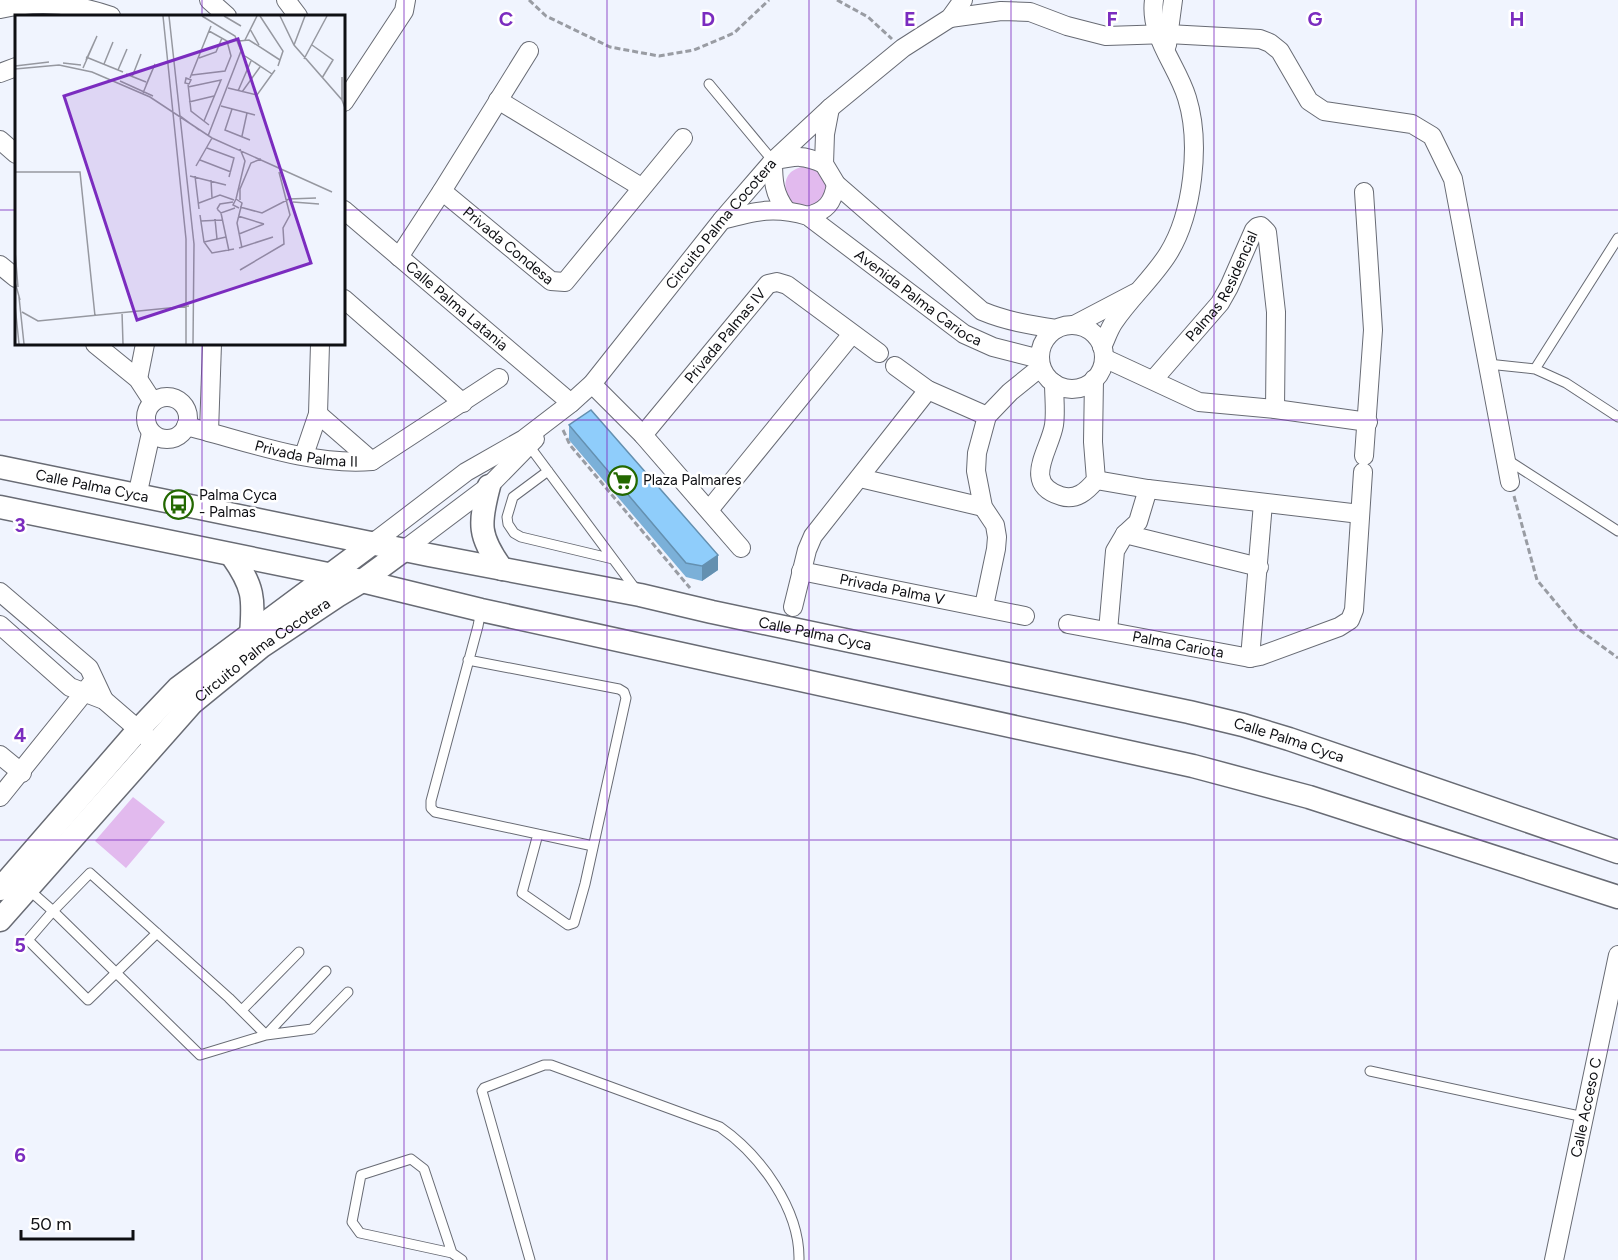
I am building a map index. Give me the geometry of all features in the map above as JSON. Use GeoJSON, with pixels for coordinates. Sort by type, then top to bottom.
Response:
{"type":"FeatureCollection","features":[{"type":"Feature","properties":{"kind":"street"},"geometry":{"type":"LineString","coordinates":[[208,0],[226,15]]}},
{"type":"Feature","properties":{"kind":"street"},"geometry":{"type":"LineString","coordinates":[[286,0],[297,15]]}},
{"type":"Feature","properties":{"kind":"street"},"geometry":{"type":"LineString","coordinates":[[346,90],[404,10],[406,0]]}},
{"type":"Feature","properties":{"kind":"street"},"geometry":{"type":"LineString","coordinates":[[950,18],[963,0]]}},
{"type":"Feature","properties":{"kind":"street"},"geometry":{"type":"LineString","coordinates":[[1045,371],[1067,389],[1082,387],[1094,380],[1101,370],[1103,352],[1114,322],[1169,253],[1186,215],[1195,152],[1187,99],[1153,7],[1154,0]]}},
{"type":"Feature","properties":{"kind":"street"},"geometry":{"type":"LineString","coordinates":[[1164,40],[1173,0]]}},
{"type":"Feature","properties":{"kind":"street"},"geometry":{"type":"LineString","coordinates":[[11,5],[50,2],[88,8],[108,15]]}},
{"type":"Feature","properties":{"kind":"street"},"geometry":{"type":"LineString","coordinates":[[950,18],[1001,11],[1030,12],[1067,26],[1106,36],[1164,40],[1260,39],[1280,51],[1309,101],[1324,111],[1412,124],[1432,136],[1453,179],[1510,482]]}},
{"type":"Feature","properties":{"kind":"street","name":"Circuito Palma Cocotera"},"geometry":{"type":"LineString","coordinates":[[0,920],[192,703],[262,646],[362,581],[489,486],[526,443],[592,384],[722,220],[772,161],[830,108],[903,48],[950,18]]}},
{"type":"Feature","properties":{"kind":"street"},"geometry":{"type":"LineString","coordinates":[[399,257],[529,51]]}},
{"type":"Feature","properties":{"kind":"street"},"geometry":{"type":"LineString","coordinates":[[0,73],[15,67]]}},
{"type":"Feature","properties":{"kind":"street"},"geometry":{"type":"LineString","coordinates":[[498,100],[641,187]]}},
{"type":"Feature","properties":{"kind":"street"},"geometry":{"type":"LineString","coordinates":[[786,210],[778,200],[774,189],[772,161],[796,156],[810,158],[824,164],[825,134],[830,108]]}},
{"type":"Feature","properties":{"kind":"street","name":"Privada Condesa"},"geometry":{"type":"LineString","coordinates":[[442,191],[552,281],[565,282],[683,138]]}},
{"type":"Feature","properties":{"kind":"street"},"geometry":{"type":"LineString","coordinates":[[0,140],[15,153]]}},
{"type":"Feature","properties":{"kind":"street","name":"Avenida Palma Carioca"},"geometry":{"type":"LineString","coordinates":[[824,164],[836,184],[982,311],[1020,324],[1056,329]]}},
{"type":"Feature","properties":{"kind":"street"},"geometry":{"type":"LineString","coordinates":[[808,216],[821,212],[830,204],[836,184]]}},
{"type":"Feature","properties":{"kind":"street"},"geometry":{"type":"LineString","coordinates":[[1074,325],[1086,328],[1096,336],[1103,352],[1199,402],[1275,409],[1368,422],[1373,330],[1364,192]]}},
{"type":"Feature","properties":{"kind":"street","name":"Avenida Palma Carioca"},"geometry":{"type":"LineString","coordinates":[[722,220],[756,211],[786,210],[808,216],[964,334],[1045,371]]}},
{"type":"Feature","properties":{"kind":"street","name":"Calle Palma Latania"},"geometry":{"type":"LineString","coordinates":[[345,211],[399,257],[563,409]]}},
{"type":"Feature","properties":{"kind":"street","name":"Palmas Residencial"},"geometry":{"type":"LineString","coordinates":[[1154,379],[1220,303],[1254,230],[1261,226],[1267,232],[1276,312],[1275,409]]}},
{"type":"Feature","properties":{"kind":"street"},"geometry":{"type":"LineString","coordinates":[[0,265],[15,277]]}},
{"type":"Feature","properties":{"kind":"street","name":"Privada Palmas IV"},"geometry":{"type":"LineString","coordinates":[[643,435],[768,284],[777,282],[787,285],[879,353]]}},
{"type":"Feature","properties":{"kind":"street"},"geometry":{"type":"LineString","coordinates":[[1142,289],[1074,325],[1056,329],[1041,347],[1054,425],[1042,458],[1039,474],[1044,486],[1052,493],[1064,498],[1085,493],[1103,482],[1360,514]]}},
{"type":"Feature","properties":{"kind":"street"},"geometry":{"type":"LineString","coordinates":[[345,300],[463,403]]}},
{"type":"Feature","properties":{"kind":"street"},"geometry":{"type":"LineString","coordinates":[[709,510],[852,334]]}},
{"type":"Feature","properties":{"kind":"street"},"geometry":{"type":"LineString","coordinates":[[96,345],[138,380],[153,402]]}},
{"type":"Feature","properties":{"kind":"street"},"geometry":{"type":"LineString","coordinates":[[138,380],[146,345]]}},
{"type":"Feature","properties":{"kind":"street"},"geometry":{"type":"LineString","coordinates":[[209,432],[212,345]]}},
{"type":"Feature","properties":{"kind":"street"},"geometry":{"type":"LineString","coordinates":[[304,455],[318,414],[320,345]]}},
{"type":"Feature","properties":{"kind":"street"},"geometry":{"type":"LineString","coordinates":[[895,366],[928,390],[987,416]]}},
{"type":"Feature","properties":{"kind":"street"},"geometry":{"type":"LineString","coordinates":[[984,606],[997,537],[994,525],[983,507],[976,471],[977,453],[987,416],[1010,392],[1045,371]]}},
{"type":"Feature","properties":{"kind":"street","name":"Privada Palma II"},"geometry":{"type":"LineString","coordinates":[[186,426],[273,450],[349,462],[372,460],[499,378]]}},
{"type":"Feature","properties":{"kind":"street"},"geometry":{"type":"LineString","coordinates":[[1094,380],[1093,442],[1103,482]]}},
{"type":"Feature","properties":{"kind":"street"},"geometry":{"type":"LineString","coordinates":[[592,384],[643,435],[741,548]]}},
{"type":"Feature","properties":{"kind":"street"},"geometry":{"type":"LineString","coordinates":[[793,607],[801,571],[813,536],[928,390]]}},
{"type":"Feature","properties":{"kind":"street"},"geometry":{"type":"LineString","coordinates":[[163,397],[174,398],[183,405],[188,415],[186,426],[181,434],[172,438],[157,436],[146,423],[147,411],[153,402],[163,397]]}},
{"type":"Feature","properties":{"kind":"street"},"geometry":{"type":"LineString","coordinates":[[318,414],[372,460]]}},
{"type":"Feature","properties":{"kind":"street","name":"Palma Cariota"},"geometry":{"type":"LineString","coordinates":[[1068,624],[1250,658],[1339,627],[1350,620],[1354,610],[1368,422]]}},
{"type":"Feature","properties":{"kind":"street"},"geometry":{"type":"LineString","coordinates":[[141,497],[157,436]]}},
{"type":"Feature","properties":{"kind":"street","name":"Circuito Palma Cocotera"},"geometry":{"type":"LineString","coordinates":[[0,889],[139,729],[178,688],[332,575],[466,472],[526,443]]}},
{"type":"Feature","properties":{"kind":"street","name":"Calle Palma Cyca"},"geometry":{"type":"LineString","coordinates":[[0,467],[404,550],[640,595],[1189,712],[1300,742],[1618,852]]}},
{"type":"Feature","properties":{"kind":"street"},"geometry":{"type":"LineString","coordinates":[[860,478],[983,507]]}},
{"type":"Feature","properties":{"kind":"street"},"geometry":{"type":"LineString","coordinates":[[489,486],[481,518],[488,550],[502,569]]}},
{"type":"Feature","properties":{"kind":"street"},"geometry":{"type":"LineString","coordinates":[[1108,631],[1115,551],[1125,534],[1138,522],[1148,489]]}},
{"type":"Feature","properties":{"kind":"street"},"geometry":{"type":"LineString","coordinates":[[1250,658],[1263,503]]}},
{"type":"Feature","properties":{"kind":"street"},"geometry":{"type":"LineString","coordinates":[[0,507],[362,581],[481,610],[1193,766],[1309,797],[1618,897]]}},
{"type":"Feature","properties":{"kind":"street"},"geometry":{"type":"LineString","coordinates":[[1125,534],[1259,567]]}},
{"type":"Feature","properties":{"kind":"street"},"geometry":{"type":"LineString","coordinates":[[232,556],[244,573],[252,592],[251,635]]}},
{"type":"Feature","properties":{"kind":"street","name":"Privada Palma V"},"geometry":{"type":"LineString","coordinates":[[801,571],[1025,616]]}},
{"type":"Feature","properties":{"kind":"street"},"geometry":{"type":"LineString","coordinates":[[0,592],[90,668],[90,686],[0,797]]}},
{"type":"Feature","properties":{"kind":"street"},"geometry":{"type":"LineString","coordinates":[[0,625],[70,687],[90,686],[156,745]]}},
{"type":"Feature","properties":{"kind":"street"},"geometry":{"type":"LineString","coordinates":[[0,755],[22,772]]}},
{"type":"Feature","properties":{"kind":"street","name":"Calle Acceso C"},"geometry":{"type":"LineString","coordinates":[[1554,1260],[1618,955]]}},
{"type":"Feature","properties":{"kind":"lane"},"geometry":{"type":"LineString","coordinates":[[709,84],[772,161]]}},
{"type":"Feature","properties":{"kind":"lane"},"geometry":{"type":"LineString","coordinates":[[1535,369],[1618,238]]}},
{"type":"Feature","properties":{"kind":"lane"},"geometry":{"type":"LineString","coordinates":[[1488,364],[1535,369],[1566,384],[1618,417]]}},
{"type":"Feature","properties":{"kind":"lane"},"geometry":{"type":"LineString","coordinates":[[526,443],[640,595]]}},
{"type":"Feature","properties":{"kind":"lane"},"geometry":{"type":"LineString","coordinates":[[1506,459],[1618,531]]}},
{"type":"Feature","properties":{"kind":"lane"},"geometry":{"type":"LineString","coordinates":[[548,471],[513,496],[507,517],[508,524],[514,533],[521,537],[613,559]]}},
{"type":"Feature","properties":{"kind":"lane"},"geometry":{"type":"LineString","coordinates":[[481,610],[431,808],[435,812],[593,846]]}},
{"type":"Feature","properties":{"kind":"lane"},"geometry":{"type":"LineString","coordinates":[[468,660],[620,689],[624,692],[626,698],[574,923],[568,925],[522,893],[538,834]]}},
{"type":"Feature","properties":{"kind":"lane"},"geometry":{"type":"LineString","coordinates":[[157,933],[88,1000],[28,940],[90,873],[157,933],[242,1010],[266,1035]]}},
{"type":"Feature","properties":{"kind":"lane"},"geometry":{"type":"LineString","coordinates":[[28,889],[200,1055],[266,1035],[312,1029],[348,992]]}},
{"type":"Feature","properties":{"kind":"lane"},"geometry":{"type":"LineString","coordinates":[[242,1010],[299,952]]}},
{"type":"Feature","properties":{"kind":"lane"},"geometry":{"type":"LineString","coordinates":[[266,1035],[326,972]]}},
{"type":"Feature","properties":{"kind":"lane"},"geometry":{"type":"LineString","coordinates":[[530,1260],[482,1091],[484,1088],[544,1065],[551,1065],[720,1127],[741,1142],[764,1170],[791,1214],[800,1243],[800,1260]]}},
{"type":"Feature","properties":{"kind":"lane"},"geometry":{"type":"LineString","coordinates":[[1370,1071],[1584,1117]]}},
{"type":"Feature","properties":{"kind":"lane"},"geometry":{"type":"LineString","coordinates":[[452,1253],[424,1169],[411,1159],[361,1174],[352,1222],[360,1233],[452,1253],[462,1260]]}},
{"type":"Feature","properties":{"kind":"path"},"geometry":{"type":"LineString","coordinates":[[529,0],[546,16],[610,46],[659,56],[694,50],[734,33],[769,0]]}},
{"type":"Feature","properties":{"kind":"path"},"geometry":{"type":"LineString","coordinates":[[837,0],[868,18],[903,48]]}},
{"type":"Feature","properties":{"kind":"path"},"geometry":{"type":"LineString","coordinates":[[563,409],[570,445],[712,612]]}},
{"type":"Feature","properties":{"kind":"path"},"geometry":{"type":"LineString","coordinates":[[1510,482],[1537,580],[1577,628],[1618,658]]}},
{"type":"Feature","properties":{"kind":"shaded area"},"geometry":{"type":"Polygon","coordinates":[[[807,166],[820,173],[830,194],[808,210],[789,202],[786,189],[789,174],[807,166]]]}},
{"type":"Feature","properties":{"kind":"shaded area"},"geometry":{"type":"Polygon","coordinates":[[[133,797],[165,822],[126,868],[95,841],[133,797]]]}},
{"type":"Feature","properties":{"kind":"building","name":"Plaza Palmares"},"geometry":{"type":"Polygon","coordinates":[[[591,410],[718,555],[702,566],[686,563],[569,425],[591,410]]]}},
{"type":"Feature","properties":{"kind":"place","name":"Plaza Palmares"},"geometry":{"type":"Point","coordinates":[622,480]}},
{"type":"Feature","properties":{"kind":"place","name":"Palma Cyca - Palmas"},"geometry":{"type":"Point","coordinates":[178,504]}}]}
